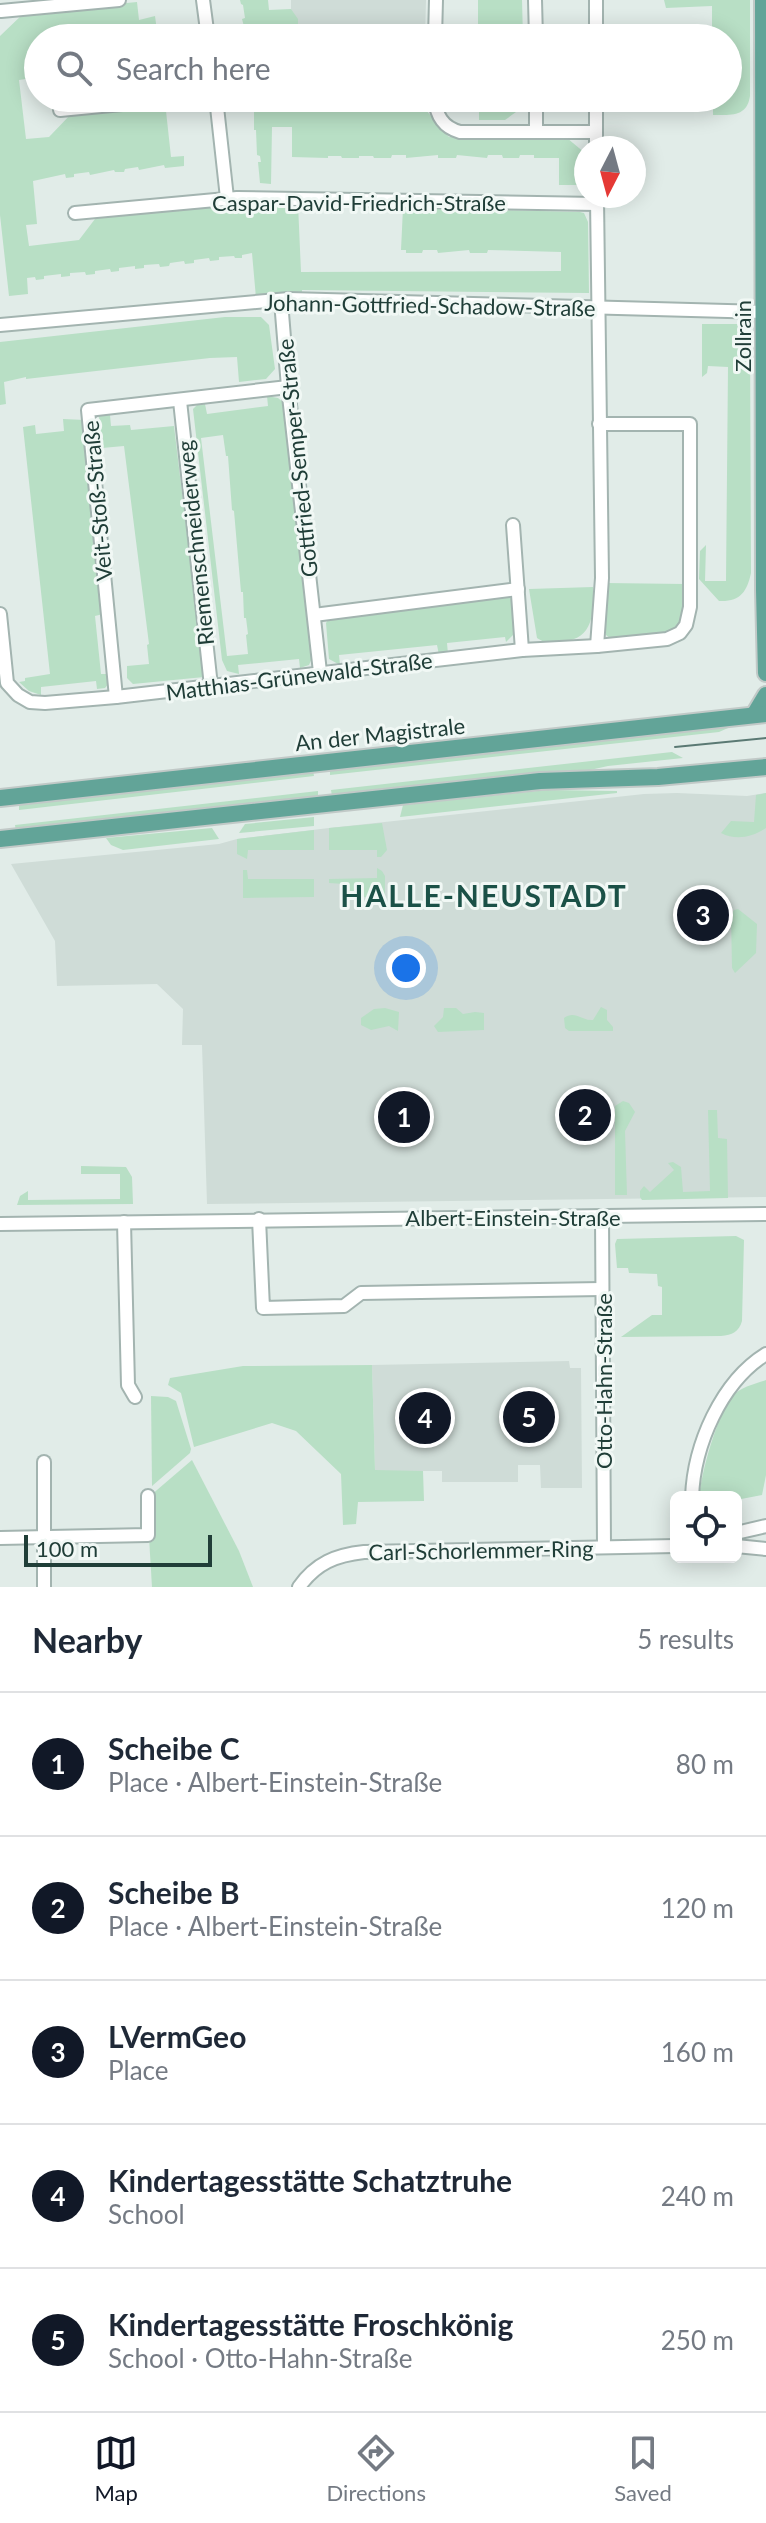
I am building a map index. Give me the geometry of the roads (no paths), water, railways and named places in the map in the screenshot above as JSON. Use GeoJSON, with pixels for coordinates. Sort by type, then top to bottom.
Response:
{"type":"FeatureCollection","features":[{"type":"Feature","properties":{"kind":"main road","name":"Zollrain"},"geometry":{"type":"LineString","coordinates":[[763,0],[766,673]]}},
{"type":"Feature","properties":{"kind":"main road"},"geometry":{"type":"LineString","coordinates":[[760,714],[766,695]]}},
{"type":"Feature","properties":{"kind":"main road","name":"An der Magistrale"},"geometry":{"type":"LineString","coordinates":[[0,798],[760,714]]}},
{"type":"Feature","properties":{"kind":"main road"},"geometry":{"type":"LineString","coordinates":[[728,771],[766,754]]}},
{"type":"Feature","properties":{"kind":"main road"},"geometry":{"type":"LineString","coordinates":[[0,839],[525,782],[645,778],[766,767]]}},
{"type":"Feature","properties":{"kind":"street"},"geometry":{"type":"LineString","coordinates":[[1,11],[119,0]]}},
{"type":"Feature","properties":{"kind":"street"},"geometry":{"type":"LineString","coordinates":[[203,0],[206,24]]}},
{"type":"Feature","properties":{"kind":"street"},"geometry":{"type":"LineString","coordinates":[[435,24],[436,0]]}},
{"type":"Feature","properties":{"kind":"street"},"geometry":{"type":"LineString","coordinates":[[535,0],[536,24]]}},
{"type":"Feature","properties":{"kind":"street"},"geometry":{"type":"LineString","coordinates":[[596,0],[596,24]]}},
{"type":"Feature","properties":{"kind":"street"},"geometry":{"type":"LineString","coordinates":[[218,112],[227,198]]}},
{"type":"Feature","properties":{"kind":"street"},"geometry":{"type":"LineString","coordinates":[[437,112],[452,130],[471,134],[596,132]]}},
{"type":"Feature","properties":{"kind":"street"},"geometry":{"type":"LineString","coordinates":[[536,112],[536,131]]}},
{"type":"Feature","properties":{"kind":"street"},"geometry":{"type":"LineString","coordinates":[[596,112],[596,136]]}},
{"type":"Feature","properties":{"kind":"street","name":"Caspar-David-Friedrich-Straße"},"geometry":{"type":"LineString","coordinates":[[75,213],[227,198],[574,200]]}},
{"type":"Feature","properties":{"kind":"street"},"geometry":{"type":"LineString","coordinates":[[597,208],[602,578],[597,646]]}},
{"type":"Feature","properties":{"kind":"street","name":"Johann-Gottfried-Schadow-Straße"},"geometry":{"type":"LineString","coordinates":[[0,325],[281,301],[765,312]]}},
{"type":"Feature","properties":{"kind":"street","name":"Gottfried-Semper-Straße"},"geometry":{"type":"LineString","coordinates":[[281,301],[320,672]]}},
{"type":"Feature","properties":{"kind":"street","name":"Veit-Stoß-Straße"},"geometry":{"type":"LineString","coordinates":[[116,697],[88,410],[288,387]]}},
{"type":"Feature","properties":{"kind":"street","name":"Riemenschneiderweg"},"geometry":{"type":"LineString","coordinates":[[180,401],[211,686]]}},
{"type":"Feature","properties":{"kind":"street","name":"Matthias-Grünewald-Straße"},"geometry":{"type":"LineString","coordinates":[[0,614],[7,683],[30,702],[45,703],[522,650],[667,639],[680,633],[686,625],[690,607],[690,424],[599,424]]}},
{"type":"Feature","properties":{"kind":"street"},"geometry":{"type":"LineString","coordinates":[[513,525],[522,650]]}},
{"type":"Feature","properties":{"kind":"street"},"geometry":{"type":"LineString","coordinates":[[314,615],[518,589]]}},
{"type":"Feature","properties":{"kind":"street","name":"Albert-Einstein-Straße"},"geometry":{"type":"LineString","coordinates":[[0,1224],[766,1214]]}},
{"type":"Feature","properties":{"kind":"street","name":"Otto-Hahn-Straße"},"geometry":{"type":"LineString","coordinates":[[602,1216],[604,1547]]}},
{"type":"Feature","properties":{"kind":"street"},"geometry":{"type":"LineString","coordinates":[[259,1219],[263,1308],[344,1306],[361,1293],[602,1289]]}},
{"type":"Feature","properties":{"kind":"street"},"geometry":{"type":"LineString","coordinates":[[124,1222],[128,1385],[135,1397]]}},
{"type":"Feature","properties":{"kind":"street"},"geometry":{"type":"LineString","coordinates":[[692,1491],[699,1453],[714,1415],[737,1379],[766,1354]]}},
{"type":"Feature","properties":{"kind":"street"},"geometry":{"type":"LineString","coordinates":[[44,1462],[44,1587]]}},
{"type":"Feature","properties":{"kind":"street"},"geometry":{"type":"LineString","coordinates":[[0,1538],[148,1535],[148,1496]]}},
{"type":"Feature","properties":{"kind":"street"},"geometry":{"type":"LineString","coordinates":[[742,1532],[766,1526]]}},
{"type":"Feature","properties":{"kind":"street","name":"Carl-Schorlemmer-Ring"},"geometry":{"type":"LineString","coordinates":[[299,1587],[324,1562],[341,1554],[670,1546]]}},
{"type":"Feature","properties":{"kind":"street"},"geometry":{"type":"LineString","coordinates":[[742,1547],[766,1549]]}},
{"type":"Feature","properties":{"kind":"tram line"},"geometry":{"type":"LineString","coordinates":[[675,747],[766,738]]}},
{"type":"Feature","properties":{"kind":"place","name":"LVermGeo"},"geometry":{"type":"Point","coordinates":[703,915]}},
{"type":"Feature","properties":{"kind":"place","name":"Scheibe B"},"geometry":{"type":"Point","coordinates":[585,1115]}},
{"type":"Feature","properties":{"kind":"place","name":"Scheibe C"},"geometry":{"type":"Point","coordinates":[404,1117]}},
{"type":"Feature","properties":{"kind":"place","name":"Kindertagesstätte Froschkönig"},"geometry":{"type":"Point","coordinates":[529,1417]}},
{"type":"Feature","properties":{"kind":"place","name":"Kindertagesstätte Schatztruhe"},"geometry":{"type":"Point","coordinates":[425,1418]}},
{"type":"Feature","properties":{"kind":"district","name":"HALLE-NEUSTADT"},"geometry":{"type":"Point","coordinates":[484,895]}}]}
